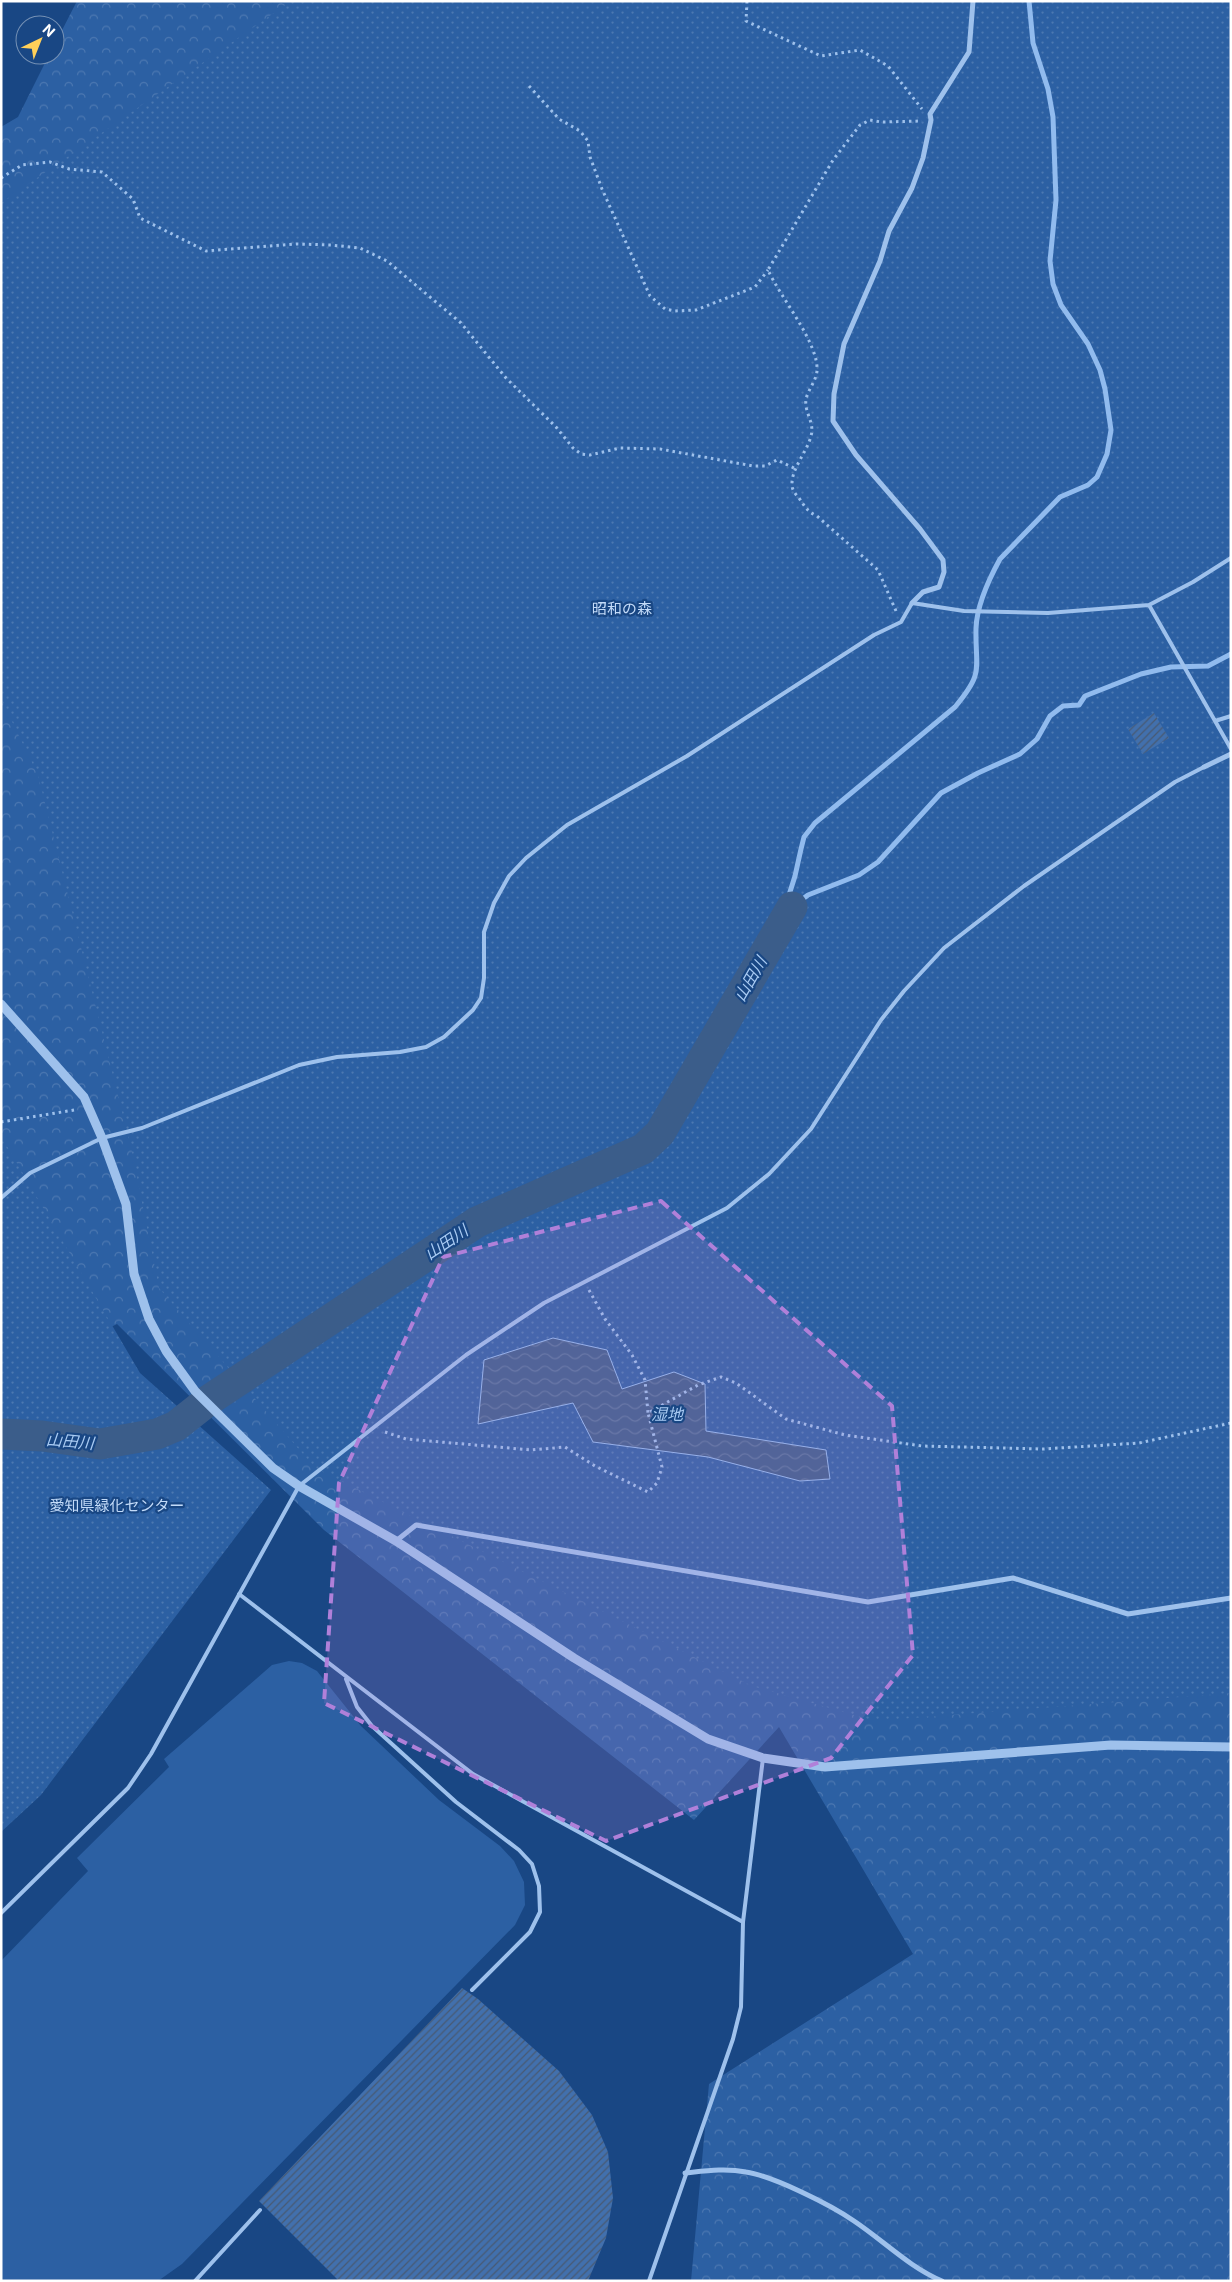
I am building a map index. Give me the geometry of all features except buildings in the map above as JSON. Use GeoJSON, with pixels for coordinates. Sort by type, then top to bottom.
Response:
{"type":"FeatureCollection","features":[{"type":"Feature","properties":{"kind":"street"},"geometry":{"type":"LineString","coordinates":[[912,603],[923,592],[939,587],[944,572],[944,560],[920,529],[856,455],[833,421],[834,403],[844,344],[880,261],[889,230],[912,188],[923,158],[931,120],[930,114],[969,52],[973,1]]}},
{"type":"Feature","properties":{"kind":"street"},"geometry":{"type":"LineString","coordinates":[[1204,767],[1231,754]]}},
{"type":"Feature","properties":{"kind":"street"},"geometry":{"type":"LineString","coordinates":[[1,1004],[84,1097],[102,1138],[126,1204],[134,1274],[149,1319],[166,1351],[194,1391],[216,1414],[273,1468],[299,1486],[396,1541],[574,1658],[708,1739],[763,1758],[825,1767],[1111,1745],[1231,1747]]}},
{"type":"Feature","properties":{"kind":"street"},"geometry":{"type":"LineString","coordinates":[[396,1541],[416,1525],[868,1602],[1013,1578],[1128,1614],[1231,1598]]}},
{"type":"Feature","properties":{"kind":"street"},"geometry":{"type":"LineString","coordinates":[[685,2173],[727,2170],[747,2172],[766,2178],[822,2202],[853,2220],[925,2274],[942,2281]]}},
{"type":"Feature","properties":{"kind":"lane"},"geometry":{"type":"LineString","coordinates":[[1,1198],[30,1173],[102,1138],[142,1128],[299,1065],[336,1057],[400,1052],[426,1047],[444,1037],[473,1010],[481,998],[484,978],[484,932],[494,903],[509,876],[526,858],[567,826],[687,756],[874,635],[901,622],[912,603],[964,611],[1048,613],[1149,605],[1193,582],[1231,558]]}},
{"type":"Feature","properties":{"kind":"lane"},"geometry":{"type":"LineString","coordinates":[[1149,605],[1231,749]]}},
{"type":"Feature","properties":{"kind":"lane"},"geometry":{"type":"LineString","coordinates":[[1215,722],[1231,716]]}},
{"type":"Feature","properties":{"kind":"lane"},"geometry":{"type":"LineString","coordinates":[[1,1913],[128,1788],[151,1754],[299,1486],[466,1355],[544,1303],[728,1208],[769,1174],[811,1129],[881,1020],[904,991],[944,948],[1024,886],[1175,782],[1204,767]]}},
{"type":"Feature","properties":{"kind":"lane"},"geometry":{"type":"LineString","coordinates":[[239,1594],[473,1774],[743,1922]]}},
{"type":"Feature","properties":{"kind":"lane"},"geometry":{"type":"LineString","coordinates":[[345,1677],[357,1707],[372,1726],[456,1802],[519,1850],[532,1864],[539,1886],[540,1912],[530,1932],[472,1990]]}},
{"type":"Feature","properties":{"kind":"lane"},"geometry":{"type":"LineString","coordinates":[[648,2281],[733,2038],[741,2007],[743,1922],[763,1758]]}},
{"type":"Feature","properties":{"kind":"lane"},"geometry":{"type":"LineString","coordinates":[[194,2281],[260,2210]]}},
{"type":"Feature","properties":{"kind":"path"},"geometry":{"type":"LineString","coordinates":[[747,1],[746,21],[821,56],[860,50],[888,66],[931,120]]}},
{"type":"Feature","properties":{"kind":"path"},"geometry":{"type":"LineString","coordinates":[[529,86],[559,119],[580,130],[588,141],[590,157],[602,188],[650,296],[665,309],[675,311],[696,310],[755,287],[768,270],[833,160],[860,125],[870,120],[881,122],[931,120]]}},
{"type":"Feature","properties":{"kind":"path"},"geometry":{"type":"LineString","coordinates":[[1,178],[22,165],[50,162],[69,169],[102,172],[133,199],[140,218],[206,251],[296,244],[360,248],[375,254],[387,261],[461,323],[506,378],[581,454],[590,455],[620,448],[660,449],[753,466],[765,466],[778,460],[796,470]]}},
{"type":"Feature","properties":{"kind":"path"},"geometry":{"type":"LineString","coordinates":[[768,270],[784,301],[798,320],[817,360],[817,374],[806,400],[806,410],[813,425],[811,436],[796,470],[792,487],[808,511],[817,516],[878,570],[901,622]]}},
{"type":"Feature","properties":{"kind":"path"},"geometry":{"type":"LineString","coordinates":[[1,1122],[74,1110]]}},
{"type":"Feature","properties":{"kind":"path"},"geometry":{"type":"LineString","coordinates":[[373,1428],[406,1440],[531,1450],[565,1447],[595,1466],[648,1492],[657,1483],[662,1467],[648,1413],[645,1380],[632,1355],[605,1319],[585,1282]]}},
{"type":"Feature","properties":{"kind":"path"},"geometry":{"type":"LineString","coordinates":[[648,1413],[698,1384],[721,1378],[729,1379],[736,1383],[786,1419],[845,1435],[922,1446],[1043,1449],[1138,1443],[1231,1423]]}},
{"type":"Feature","properties":{"kind":"highlighted area"},"geometry":{"type":"Polygon","coordinates":[[[661,1201],[892,1406],[913,1655],[831,1758],[606,1841],[324,1703],[339,1483],[443,1257],[661,1201]]]}},
{"type":"Feature","properties":{"kind":"green space","name":"昭和の森"},"geometry":{"type":"Polygon","coordinates":[[[77,1],[1231,1],[1231,2281],[691,2281],[709,2084],[913,1954],[779,1727],[694,1820],[324,1530],[117,1324],[1,1382],[1,127],[18,117],[44,65],[65,65],[65,24],[77,1]]]}},
{"type":"Feature","properties":{"kind":"green space","name":"昭和の森"},"geometry":{"type":"Polygon","coordinates":[[[291,1],[1231,1],[1231,1693],[875,1721],[752,1686],[315,1468],[159,1288],[132,1152],[38,775],[1,699],[1,203],[291,1]]]}},
{"type":"Feature","properties":{"kind":"green space","name":"愛知県緑化センター"},"geometry":{"type":"Polygon","coordinates":[[[1,1136],[140,1373],[271,1490],[41,1795],[1,1832],[1,1136]]]}},
{"type":"Feature","properties":{"kind":"green space"},"geometry":{"type":"Polygon","coordinates":[[[289,1661],[302,1663],[317,1671],[361,1726],[439,1800],[500,1846],[514,1861],[524,1882],[525,1905],[515,1925],[182,2264],[158,2281],[1,2281],[1,1961],[88,1871],[77,1858],[169,1767],[164,1759],[272,1665],[289,1661]]]}},
{"type":"Feature","properties":{"kind":"water","name":"湿地"},"geometry":{"type":"Polygon","coordinates":[[[553,1338],[607,1350],[622,1389],[674,1372],[705,1384],[706,1431],[826,1450],[830,1479],[800,1481],[708,1457],[593,1442],[573,1403],[478,1424],[484,1360],[553,1338]]]}},
{"type":"Feature","properties":{"kind":"waterway"},"geometry":{"type":"LineString","coordinates":[[1029,1],[1033,43],[1048,89],[1053,117],[1056,200],[1050,261],[1053,284],[1061,305],[1088,344],[1100,370],[1111,430],[1107,454],[1097,477],[1088,485],[1060,497],[1000,559],[981,601],[977,619],[975,677],[955,707],[815,823],[804,837],[789,895],[792,907],[808,895],[859,875],[878,862],[941,793],[978,773],[1020,754],[1037,739],[1050,716],[1063,706],[1079,705],[1085,696],[1141,674],[1171,667],[1208,666],[1231,654]]}},
{"type":"Feature","properties":{"kind":"waterway","name":"山田川"},"geometry":{"type":"LineString","coordinates":[[1,1434],[42,1436],[100,1444],[157,1434],[176,1426],[209,1400],[477,1222],[643,1149],[660,1133],[792,907]]}}]}
